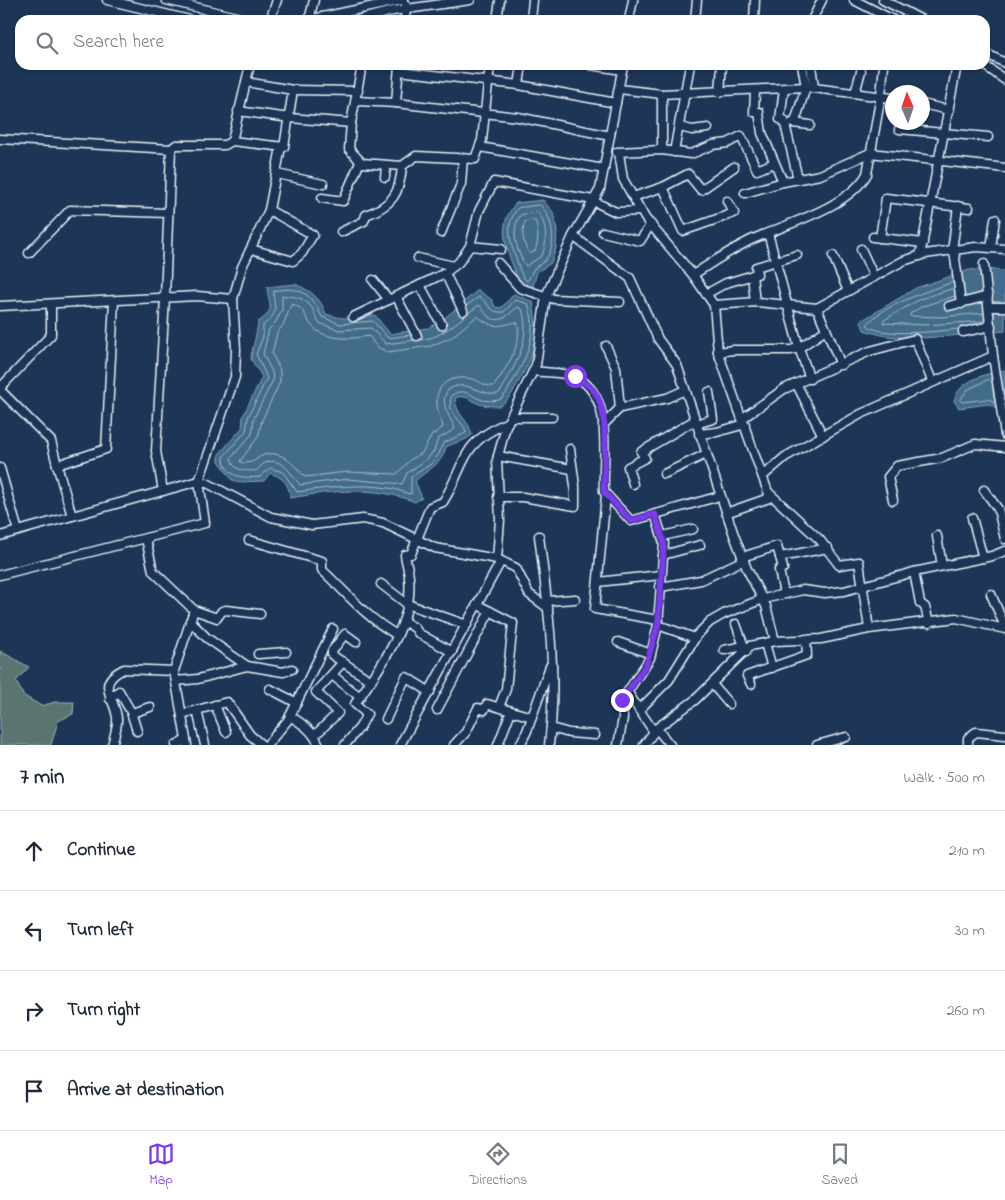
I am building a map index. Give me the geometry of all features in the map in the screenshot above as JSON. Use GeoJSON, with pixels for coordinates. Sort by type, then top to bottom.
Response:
{"type":"FeatureCollection","features":[{"type":"Feature","properties":{"kind":"street"},"geometry":{"type":"LineString","coordinates":[[107,0],[169,15]]}},
{"type":"Feature","properties":{"kind":"street"},"geometry":{"type":"LineString","coordinates":[[166,0],[230,15]]}},
{"type":"Feature","properties":{"kind":"street"},"geometry":{"type":"LineString","coordinates":[[272,15],[277,0]]}},
{"type":"Feature","properties":{"kind":"street"},"geometry":{"type":"LineString","coordinates":[[310,15],[314,0]]}},
{"type":"Feature","properties":{"kind":"street"},"geometry":{"type":"LineString","coordinates":[[333,15],[405,0],[406,15]]}},
{"type":"Feature","properties":{"kind":"street"},"geometry":{"type":"LineString","coordinates":[[383,15],[433,3],[470,0]]}},
{"type":"Feature","properties":{"kind":"street"},"geometry":{"type":"LineString","coordinates":[[498,15],[500,0]]}},
{"type":"Feature","properties":{"kind":"street"},"geometry":{"type":"LineString","coordinates":[[532,15],[533,0]]}},
{"type":"Feature","properties":{"kind":"street"},"geometry":{"type":"LineString","coordinates":[[630,15],[633,0]]}},
{"type":"Feature","properties":{"kind":"street"},"geometry":{"type":"LineString","coordinates":[[696,15],[697,0]]}},
{"type":"Feature","properties":{"kind":"street"},"geometry":{"type":"LineString","coordinates":[[754,15],[755,0]]}},
{"type":"Feature","properties":{"kind":"street"},"geometry":{"type":"LineString","coordinates":[[814,15],[822,0]]}},
{"type":"Feature","properties":{"kind":"street"},"geometry":{"type":"LineString","coordinates":[[854,0],[884,15]]}},
{"type":"Feature","properties":{"kind":"street"},"geometry":{"type":"LineString","coordinates":[[883,0],[912,15]]}},
{"type":"Feature","properties":{"kind":"street"},"geometry":{"type":"LineString","coordinates":[[178,15],[181,2]]}},
{"type":"Feature","properties":{"kind":"street"},"geometry":{"type":"LineString","coordinates":[[990,56],[1003,62],[1005,53]]}},
{"type":"Feature","properties":{"kind":"street"},"geometry":{"type":"LineString","coordinates":[[990,69],[1005,80]]}},
{"type":"Feature","properties":{"kind":"street"},"geometry":{"type":"LineString","coordinates":[[232,141],[249,70]]}},
{"type":"Feature","properties":{"kind":"street"},"geometry":{"type":"LineString","coordinates":[[361,70],[357,101],[351,123],[349,150],[360,162],[402,166],[416,156],[475,159],[480,147],[489,70]]}},
{"type":"Feature","properties":{"kind":"street"},"geometry":{"type":"LineString","coordinates":[[396,103],[399,70]]}},
{"type":"Feature","properties":{"kind":"street"},"geometry":{"type":"LineString","coordinates":[[412,70],[616,103]]}},
{"type":"Feature","properties":{"kind":"street"},"geometry":{"type":"LineString","coordinates":[[519,86],[521,70]]}},
{"type":"Feature","properties":{"kind":"street"},"geometry":{"type":"LineString","coordinates":[[400,745],[478,605],[499,560],[500,520],[496,474],[498,456],[509,419],[534,371],[541,342],[546,296],[573,236],[600,189],[622,70]]}},
{"type":"Feature","properties":{"kind":"street"},"geometry":{"type":"LineString","coordinates":[[674,152],[689,70]]}},
{"type":"Feature","properties":{"kind":"street"},"geometry":{"type":"LineString","coordinates":[[720,92],[722,70]]}},
{"type":"Feature","properties":{"kind":"street"},"geometry":{"type":"LineString","coordinates":[[795,122],[806,87],[803,70]]}},
{"type":"Feature","properties":{"kind":"street"},"geometry":{"type":"LineString","coordinates":[[812,70],[814,88]]}},
{"type":"Feature","properties":{"kind":"street"},"geometry":{"type":"LineString","coordinates":[[693,275],[728,252],[828,206],[855,189],[867,174],[884,70]]}},
{"type":"Feature","properties":{"kind":"street"},"geometry":{"type":"LineString","coordinates":[[920,256],[956,70]]}},
{"type":"Feature","properties":{"kind":"street"},"geometry":{"type":"LineString","coordinates":[[855,93],[861,71]]}},
{"type":"Feature","properties":{"kind":"street"},"geometry":{"type":"LineString","coordinates":[[246,82],[294,90],[358,91]]}},
{"type":"Feature","properties":{"kind":"street"},"geometry":{"type":"LineString","coordinates":[[619,89],[662,94],[755,91],[806,87],[885,96]]}},
{"type":"Feature","properties":{"kind":"street"},"geometry":{"type":"LineString","coordinates":[[784,89],[780,119],[784,120],[798,179]]}},
{"type":"Feature","properties":{"kind":"street"},"geometry":{"type":"LineString","coordinates":[[0,576],[205,523],[199,481],[234,377],[236,349],[233,299],[242,267],[269,210],[281,147],[284,147],[294,90]]}},
{"type":"Feature","properties":{"kind":"street"},"geometry":{"type":"LineString","coordinates":[[755,91],[754,112],[759,112],[762,133],[783,182]]}},
{"type":"Feature","properties":{"kind":"street"},"geometry":{"type":"LineString","coordinates":[[662,94],[662,150]]}},
{"type":"Feature","properties":{"kind":"street"},"geometry":{"type":"LineString","coordinates":[[357,101],[396,103],[518,118],[610,136]]}},
{"type":"Feature","properties":{"kind":"street"},"geometry":{"type":"LineString","coordinates":[[930,106],[949,110]]}},
{"type":"Feature","properties":{"kind":"street"},"geometry":{"type":"LineString","coordinates":[[238,111],[351,123]]}},
{"type":"Feature","properties":{"kind":"street"},"geometry":{"type":"LineString","coordinates":[[785,124],[795,122],[810,125]]}},
{"type":"Feature","properties":{"kind":"street"},"geometry":{"type":"LineString","coordinates":[[680,127],[692,130],[708,128]]}},
{"type":"Feature","properties":{"kind":"street"},"geometry":{"type":"LineString","coordinates":[[908,130],[988,137]]}},
{"type":"Feature","properties":{"kind":"street"},"geometry":{"type":"LineString","coordinates":[[608,148],[619,152],[662,150],[691,154],[713,145],[728,143],[741,136],[756,170],[774,163]]}},
{"type":"Feature","properties":{"kind":"street"},"geometry":{"type":"LineString","coordinates":[[0,139],[171,149],[176,145],[225,145],[232,141],[281,147]]}},
{"type":"Feature","properties":{"kind":"street"},"geometry":{"type":"LineString","coordinates":[[480,147],[604,169]]}},
{"type":"Feature","properties":{"kind":"street"},"geometry":{"type":"LineString","coordinates":[[163,491],[156,451],[171,149]]}},
{"type":"Feature","properties":{"kind":"street"},"geometry":{"type":"LineString","coordinates":[[619,152],[623,179],[641,211],[693,275],[714,305],[718,352],[768,492],[828,548],[841,567],[859,562],[869,629]]}},
{"type":"Feature","properties":{"kind":"street"},"geometry":{"type":"LineString","coordinates":[[745,193],[783,182],[820,175],[870,153],[1005,168]]}},
{"type":"Feature","properties":{"kind":"street"},"geometry":{"type":"LineString","coordinates":[[441,233],[461,184],[463,158]]}},
{"type":"Feature","properties":{"kind":"street"},"geometry":{"type":"LineString","coordinates":[[322,198],[342,201],[360,162]]}},
{"type":"Feature","properties":{"kind":"street"},"geometry":{"type":"LineString","coordinates":[[385,177],[386,164]]}},
{"type":"Feature","properties":{"kind":"street"},"geometry":{"type":"LineString","coordinates":[[341,232],[364,221],[366,214],[382,208],[397,193],[402,166]]}},
{"type":"Feature","properties":{"kind":"street"},"geometry":{"type":"LineString","coordinates":[[633,197],[663,187],[688,174],[701,190],[734,167]]}},
{"type":"Feature","properties":{"kind":"street"},"geometry":{"type":"LineString","coordinates":[[277,174],[324,184]]}},
{"type":"Feature","properties":{"kind":"street"},"geometry":{"type":"LineString","coordinates":[[353,316],[445,273],[454,266],[470,246],[479,211],[494,182],[593,200],[616,212],[641,211]]}},
{"type":"Feature","properties":{"kind":"street"},"geometry":{"type":"LineString","coordinates":[[663,187],[683,232],[734,213],[727,201]]}},
{"type":"Feature","properties":{"kind":"street"},"geometry":{"type":"LineString","coordinates":[[923,243],[877,238],[886,198],[969,208]]}},
{"type":"Feature","properties":{"kind":"street"},"geometry":{"type":"LineString","coordinates":[[958,206],[953,251],[961,304]]}},
{"type":"Feature","properties":{"kind":"street"},"geometry":{"type":"LineString","coordinates":[[29,253],[70,210],[168,213]]}},
{"type":"Feature","properties":{"kind":"street"},"geometry":{"type":"LineString","coordinates":[[251,249],[293,261],[302,253],[313,235],[269,210]]}},
{"type":"Feature","properties":{"kind":"street"},"geometry":{"type":"LineString","coordinates":[[991,248],[994,220]]}},
{"type":"Feature","properties":{"kind":"street"},"geometry":{"type":"LineString","coordinates":[[604,232],[640,241],[651,224]]}},
{"type":"Feature","properties":{"kind":"street"},"geometry":{"type":"LineString","coordinates":[[768,233],[799,348],[810,379]]}},
{"type":"Feature","properties":{"kind":"street"},"geometry":{"type":"LineString","coordinates":[[573,236],[630,278],[658,340],[677,365],[726,513],[743,558],[772,620],[775,641]]}},
{"type":"Feature","properties":{"kind":"street"},"geometry":{"type":"LineString","coordinates":[[470,246],[501,249]]}},
{"type":"Feature","properties":{"kind":"street"},"geometry":{"type":"LineString","coordinates":[[714,305],[755,302],[817,308],[903,261],[920,256],[953,251],[991,248],[1005,249]]}},
{"type":"Feature","properties":{"kind":"street"},"geometry":{"type":"LineString","coordinates":[[861,249],[874,277]]}},
{"type":"Feature","properties":{"kind":"street"},"geometry":{"type":"LineString","coordinates":[[706,294],[726,283],[757,274],[756,267],[797,255]]}},
{"type":"Feature","properties":{"kind":"street"},"geometry":{"type":"LineString","coordinates":[[833,256],[848,291]]}},
{"type":"Feature","properties":{"kind":"street"},"geometry":{"type":"LineString","coordinates":[[418,258],[454,266]]}},
{"type":"Feature","properties":{"kind":"street"},"geometry":{"type":"LineString","coordinates":[[498,263],[517,287],[554,299],[620,302]]}},
{"type":"Feature","properties":{"kind":"street"},"geometry":{"type":"LineString","coordinates":[[984,264],[993,356],[1005,435]]}},
{"type":"Feature","properties":{"kind":"street"},"geometry":{"type":"LineString","coordinates":[[445,273],[462,311]]}},
{"type":"Feature","properties":{"kind":"street"},"geometry":{"type":"LineString","coordinates":[[752,275],[755,302]]}},
{"type":"Feature","properties":{"kind":"street"},"geometry":{"type":"LineString","coordinates":[[373,280],[393,298],[417,336]]}},
{"type":"Feature","properties":{"kind":"street"},"geometry":{"type":"LineString","coordinates":[[420,285],[442,325]]}},
{"type":"Feature","properties":{"kind":"street"},"geometry":{"type":"LineString","coordinates":[[0,306],[197,296],[233,299]]}},
{"type":"Feature","properties":{"kind":"street"},"geometry":{"type":"LineString","coordinates":[[950,306],[988,296]]}},
{"type":"Feature","properties":{"kind":"street"},"geometry":{"type":"LineString","coordinates":[[57,465],[106,449],[114,301]]}},
{"type":"Feature","properties":{"kind":"street"},"geometry":{"type":"LineString","coordinates":[[51,304],[51,335],[0,389],[51,441],[72,516]]}},
{"type":"Feature","properties":{"kind":"street"},"geometry":{"type":"LineString","coordinates":[[989,307],[1005,308]]}},
{"type":"Feature","properties":{"kind":"street"},"geometry":{"type":"LineString","coordinates":[[817,308],[841,365]]}},
{"type":"Feature","properties":{"kind":"street"},"geometry":{"type":"LineString","coordinates":[[963,332],[991,326]]}},
{"type":"Feature","properties":{"kind":"street"},"geometry":{"type":"LineString","coordinates":[[718,352],[799,348],[826,330]]}},
{"type":"Feature","properties":{"kind":"street"},"geometry":{"type":"LineString","coordinates":[[699,434],[717,432],[744,421],[784,390],[870,351],[915,339],[932,381]]}},
{"type":"Feature","properties":{"kind":"street"},"geometry":{"type":"LineString","coordinates":[[606,346],[616,368],[620,408]]}},
{"type":"Feature","properties":{"kind":"street"},"geometry":{"type":"LineString","coordinates":[[763,476],[785,457],[861,414],[932,381],[993,356]]}},
{"type":"Feature","properties":{"kind":"street"},"geometry":{"type":"LineString","coordinates":[[534,371],[575,376],[589,387],[598,398],[603,425],[604,492],[631,521],[720,496]]}},
{"type":"Feature","properties":{"kind":"street"},"geometry":{"type":"LineString","coordinates":[[797,384],[823,436]]}},
{"type":"Feature","properties":{"kind":"street"},"geometry":{"type":"LineString","coordinates":[[603,425],[620,408],[667,398],[685,390]]}},
{"type":"Feature","properties":{"kind":"street"},"geometry":{"type":"LineString","coordinates":[[633,484],[628,467],[645,458],[641,452],[695,422],[713,419],[710,392]]}},
{"type":"Feature","properties":{"kind":"street"},"geometry":{"type":"LineString","coordinates":[[345,745],[360,727],[366,714],[355,707],[397,635],[403,621],[410,579],[405,555],[411,554],[430,507],[439,505],[446,498],[469,448],[484,436],[509,419],[552,417]]}},
{"type":"Feature","properties":{"kind":"street"},"geometry":{"type":"LineString","coordinates":[[893,500],[888,477],[898,466],[942,458],[975,444],[1005,447]]}},
{"type":"Feature","properties":{"kind":"street"},"geometry":{"type":"LineString","coordinates":[[498,498],[523,498],[574,507],[576,496],[570,449]]}},
{"type":"Feature","properties":{"kind":"street"},"geometry":{"type":"LineString","coordinates":[[664,474],[684,462],[706,454]]}},
{"type":"Feature","properties":{"kind":"street"},"geometry":{"type":"LineString","coordinates":[[498,456],[572,469]]}},
{"type":"Feature","properties":{"kind":"street"},"geometry":{"type":"LineString","coordinates":[[1,473],[18,531]]}},
{"type":"Feature","properties":{"kind":"street"},"geometry":{"type":"LineString","coordinates":[[0,536],[199,481],[207,483],[271,517],[312,525],[363,519],[383,523],[435,548],[499,560],[516,568],[529,594],[548,605],[574,599]]}},
{"type":"Feature","properties":{"kind":"street"},"geometry":{"type":"LineString","coordinates":[[984,490],[998,509],[1005,539]]}},
{"type":"Feature","properties":{"kind":"street"},"geometry":{"type":"LineString","coordinates":[[606,495],[594,609],[658,623],[696,638]]}},
{"type":"Feature","properties":{"kind":"street"},"geometry":{"type":"LineString","coordinates":[[726,513],[772,497]]}},
{"type":"Feature","properties":{"kind":"street"},"geometry":{"type":"LineString","coordinates":[[618,745],[623,718],[622,700],[642,673],[651,654],[658,623],[663,536],[655,514]]}},
{"type":"Feature","properties":{"kind":"street"},"geometry":{"type":"LineString","coordinates":[[972,518],[983,558]]}},
{"type":"Feature","properties":{"kind":"street"},"geometry":{"type":"LineString","coordinates":[[663,536],[693,529]]}},
{"type":"Feature","properties":{"kind":"street"},"geometry":{"type":"LineString","coordinates":[[539,536],[548,605],[552,659],[551,728],[548,745]]}},
{"type":"Feature","properties":{"kind":"street"},"geometry":{"type":"LineString","coordinates":[[937,536],[942,566]]}},
{"type":"Feature","properties":{"kind":"street"},"geometry":{"type":"LineString","coordinates":[[146,539],[153,571],[194,610],[217,618],[222,611],[226,610],[260,614]]}},
{"type":"Feature","properties":{"kind":"street"},"geometry":{"type":"LineString","coordinates":[[249,540],[322,561],[322,570],[356,605],[374,622],[397,635]]}},
{"type":"Feature","properties":{"kind":"street"},"geometry":{"type":"LineString","coordinates":[[663,555],[700,545]]}},
{"type":"Feature","properties":{"kind":"street"},"geometry":{"type":"LineString","coordinates":[[660,587],[701,580],[743,558],[778,546],[783,568],[779,570],[784,594]]}},
{"type":"Feature","properties":{"kind":"street"},"geometry":{"type":"LineString","coordinates":[[780,557],[828,548]]}},
{"type":"Feature","properties":{"kind":"street"},"geometry":{"type":"LineString","coordinates":[[639,710],[668,680],[696,638],[710,622],[724,614],[763,599],[784,594],[803,590],[825,593],[844,591],[914,572],[983,558],[1005,550]]}},
{"type":"Feature","properties":{"kind":"street"},"geometry":{"type":"LineString","coordinates":[[914,572],[920,603],[926,607],[929,623]]}},
{"type":"Feature","properties":{"kind":"street"},"geometry":{"type":"LineString","coordinates":[[598,582],[661,575]]}},
{"type":"Feature","properties":{"kind":"street"},"geometry":{"type":"LineString","coordinates":[[381,584],[407,604],[467,625]]}},
{"type":"Feature","properties":{"kind":"street"},"geometry":{"type":"LineString","coordinates":[[991,594],[1005,628]]}},
{"type":"Feature","properties":{"kind":"street"},"geometry":{"type":"LineString","coordinates":[[478,605],[513,624],[506,689],[499,707]]}},
{"type":"Feature","properties":{"kind":"street"},"geometry":{"type":"LineString","coordinates":[[176,745],[186,742],[174,672],[194,610]]}},
{"type":"Feature","properties":{"kind":"street"},"geometry":{"type":"LineString","coordinates":[[437,710],[490,611]]}},
{"type":"Feature","properties":{"kind":"street"},"geometry":{"type":"LineString","coordinates":[[644,745],[656,730],[696,700],[750,646],[775,641],[851,634],[869,629],[929,623],[956,618],[1005,628]]}},
{"type":"Feature","properties":{"kind":"street"},"geometry":{"type":"LineString","coordinates":[[190,621],[207,638],[246,666]]}},
{"type":"Feature","properties":{"kind":"street"},"geometry":{"type":"LineString","coordinates":[[403,621],[415,628],[418,633],[444,645],[452,652]]}},
{"type":"Feature","properties":{"kind":"street"},"geometry":{"type":"LineString","coordinates":[[736,624],[745,649]]}},
{"type":"Feature","properties":{"kind":"street"},"geometry":{"type":"LineString","coordinates":[[267,745],[290,716],[334,629]]}},
{"type":"Feature","properties":{"kind":"street"},"geometry":{"type":"LineString","coordinates":[[356,642],[345,634],[332,651],[332,655],[371,681]]}},
{"type":"Feature","properties":{"kind":"street"},"geometry":{"type":"LineString","coordinates":[[751,684],[747,676],[807,655],[806,639]]}},
{"type":"Feature","properties":{"kind":"street"},"geometry":{"type":"LineString","coordinates":[[618,642],[651,654]]}},
{"type":"Feature","properties":{"kind":"street"},"geometry":{"type":"LineString","coordinates":[[765,643],[772,668]]}},
{"type":"Feature","properties":{"kind":"street"},"geometry":{"type":"LineString","coordinates":[[724,650],[745,649]]}},
{"type":"Feature","properties":{"kind":"street"},"geometry":{"type":"LineString","coordinates":[[258,654],[286,652]]}},
{"type":"Feature","properties":{"kind":"street"},"geometry":{"type":"LineString","coordinates":[[267,654],[267,669]]}},
{"type":"Feature","properties":{"kind":"street"},"geometry":{"type":"LineString","coordinates":[[520,745],[552,659]]}},
{"type":"Feature","properties":{"kind":"street"},"geometry":{"type":"LineString","coordinates":[[314,736],[338,713],[316,693],[343,662]]}},
{"type":"Feature","properties":{"kind":"street"},"geometry":{"type":"LineString","coordinates":[[176,681],[198,679],[246,666],[283,672],[292,669]]}},
{"type":"Feature","properties":{"kind":"street"},"geometry":{"type":"LineString","coordinates":[[112,745],[117,718],[107,688],[110,679],[124,669],[174,672]]}},
{"type":"Feature","properties":{"kind":"street"},"geometry":{"type":"LineString","coordinates":[[332,675],[360,697]]}},
{"type":"Feature","properties":{"kind":"street"},"geometry":{"type":"LineString","coordinates":[[386,719],[406,677],[430,692]]}},
{"type":"Feature","properties":{"kind":"street"},"geometry":{"type":"LineString","coordinates":[[712,684],[729,704]]}},
{"type":"Feature","properties":{"kind":"street"},"geometry":{"type":"LineString","coordinates":[[270,689],[297,703]]}},
{"type":"Feature","properties":{"kind":"street"},"geometry":{"type":"LineString","coordinates":[[110,698],[119,691],[132,713],[137,731]]}},
{"type":"Feature","properties":{"kind":"street"},"geometry":{"type":"LineString","coordinates":[[628,693],[639,710],[670,745]]}},
{"type":"Feature","properties":{"kind":"street"},"geometry":{"type":"LineString","coordinates":[[182,714],[227,702],[250,735],[262,745]]}},
{"type":"Feature","properties":{"kind":"street"},"geometry":{"type":"LineString","coordinates":[[454,745],[466,732],[478,708],[484,710],[487,704],[532,717]]}},
{"type":"Feature","properties":{"kind":"street"},"geometry":{"type":"LineString","coordinates":[[215,705],[226,732]]}},
{"type":"Feature","properties":{"kind":"street"},"geometry":{"type":"LineString","coordinates":[[132,713],[150,707]]}},
{"type":"Feature","properties":{"kind":"street"},"geometry":{"type":"LineString","coordinates":[[197,710],[205,745]]}},
{"type":"Feature","properties":{"kind":"street"},"geometry":{"type":"LineString","coordinates":[[498,745],[511,711]]}},
{"type":"Feature","properties":{"kind":"street"},"geometry":{"type":"LineString","coordinates":[[290,716],[304,724],[319,745]]}},
{"type":"Feature","properties":{"kind":"street"},"geometry":{"type":"LineString","coordinates":[[551,728],[569,733],[595,735]]}},
{"type":"Feature","properties":{"kind":"street"},"geometry":{"type":"LineString","coordinates":[[968,745],[968,738],[976,732],[1005,736]]}},
{"type":"Feature","properties":{"kind":"street"},"geometry":{"type":"LineString","coordinates":[[817,745],[846,736]]}},
{"type":"Feature","properties":{"kind":"green space"},"geometry":{"type":"Polygon","coordinates":[[[0,651],[29,667],[16,681],[23,695],[41,706],[55,702],[74,702],[73,714],[58,721],[51,745],[0,745],[0,651]]]}},
{"type":"Feature","properties":{"kind":"water"},"geometry":{"type":"Polygon","coordinates":[[[543,200],[553,212],[557,230],[556,248],[551,263],[537,272],[532,290],[522,285],[517,278],[507,249],[504,233],[507,218],[516,203],[543,200]]]}},
{"type":"Feature","properties":{"kind":"water"},"geometry":{"type":"Polygon","coordinates":[[[969,270],[1005,271],[1005,331],[916,338],[881,335],[864,330],[861,321],[916,288],[969,270]]]}},
{"type":"Feature","properties":{"kind":"water"},"geometry":{"type":"Polygon","coordinates":[[[295,284],[314,295],[321,303],[326,314],[350,318],[375,315],[390,334],[428,328],[441,321],[478,290],[492,300],[495,307],[501,308],[514,294],[533,302],[536,325],[535,343],[525,371],[515,389],[500,406],[481,405],[465,397],[455,398],[458,409],[472,435],[446,447],[438,463],[415,481],[422,498],[415,502],[384,493],[353,491],[290,498],[287,485],[278,477],[270,473],[264,481],[239,482],[232,480],[219,461],[219,454],[242,428],[243,416],[262,377],[251,357],[258,322],[268,314],[270,306],[267,287],[295,284]]]}},
{"type":"Feature","properties":{"kind":"water"},"geometry":{"type":"Polygon","coordinates":[[[1005,370],[1005,411],[988,404],[959,408],[954,401],[961,388],[967,383],[990,373],[1005,370]]]}},
{"type":"Feature","properties":{"kind":"route"},"geometry":{"type":"LineString","coordinates":[[575,376],[594,391],[598,398],[604,429],[604,492],[631,521],[655,514],[663,536],[658,625],[654,644],[650,658],[642,673],[622,700]]}}]}
